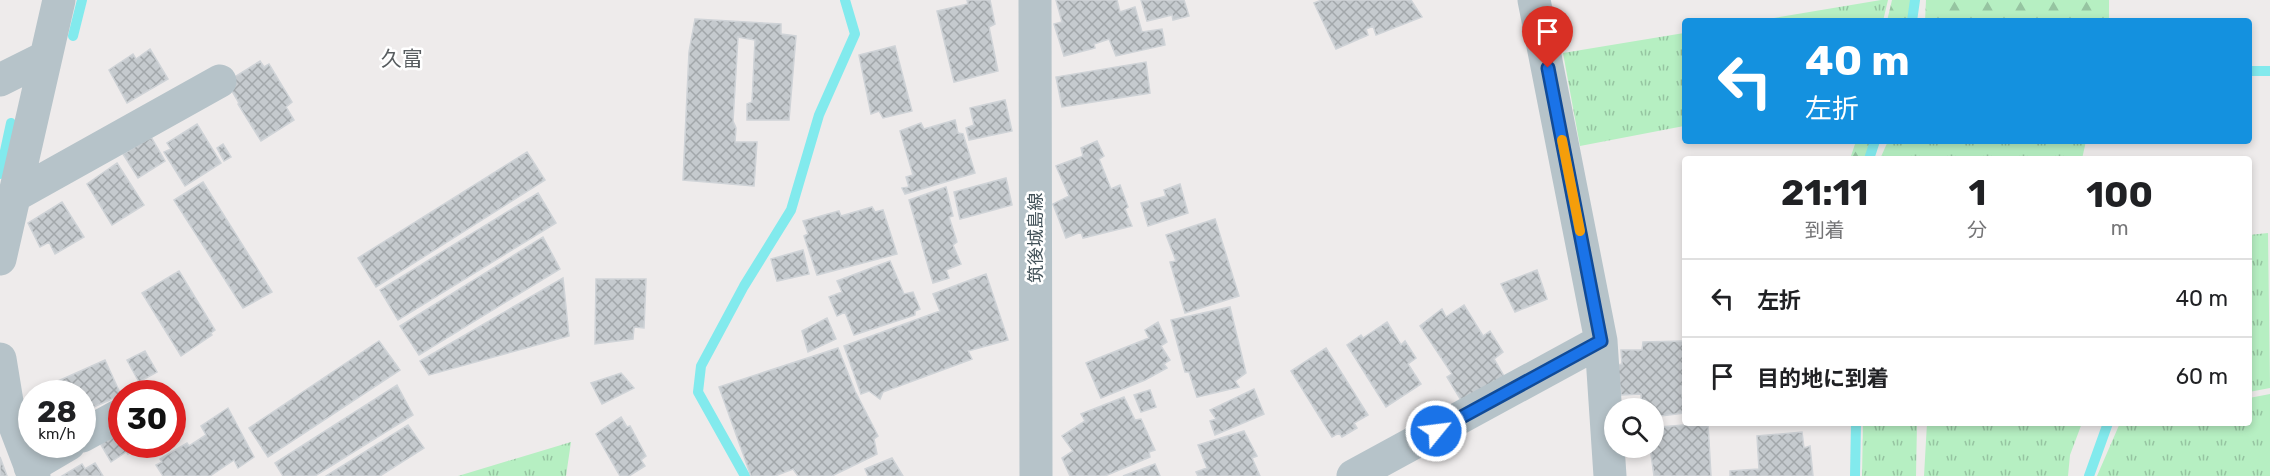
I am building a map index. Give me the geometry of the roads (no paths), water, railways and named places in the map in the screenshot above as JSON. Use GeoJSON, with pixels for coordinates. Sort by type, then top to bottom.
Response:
{"type":"FeatureCollection","features":[{"type":"Feature","properties":{"kind":"street"},"geometry":{"type":"LineString","coordinates":[[0,260],[60,0]]}},
{"type":"Feature","properties":{"kind":"street","name":"筑後城島線"},"geometry":{"type":"LineString","coordinates":[[1035,0],[1036,476]]}},
{"type":"Feature","properties":{"kind":"street"},"geometry":{"type":"LineString","coordinates":[[1534,0],[1601,341],[1610,476]]}},
{"type":"Feature","properties":{"kind":"street"},"geometry":{"type":"LineString","coordinates":[[0,80],[46,57]]}},
{"type":"Feature","properties":{"kind":"street"},"geometry":{"type":"LineString","coordinates":[[14,196],[220,81]]}},
{"type":"Feature","properties":{"kind":"street"},"geometry":{"type":"LineString","coordinates":[[1353,476],[1601,341]]}},
{"type":"Feature","properties":{"kind":"street"},"geometry":{"type":"LineString","coordinates":[[0,359],[8,408],[32,471],[50,458]]}},
{"type":"Feature","properties":{"kind":"waterway"},"geometry":{"type":"LineString","coordinates":[[73,36],[82,0]]}},
{"type":"Feature","properties":{"kind":"waterway"},"geometry":{"type":"LineString","coordinates":[[745,476],[698,392],[701,366],[744,286],[791,210],[819,115],[855,34],[845,0]]}},
{"type":"Feature","properties":{"kind":"waterway"},"geometry":{"type":"LineString","coordinates":[[1912,18],[1915,0]]}},
{"type":"Feature","properties":{"kind":"waterway"},"geometry":{"type":"LineString","coordinates":[[2252,71],[2270,71]]}},
{"type":"Feature","properties":{"kind":"waterway"},"geometry":{"type":"LineString","coordinates":[[0,174],[11,123]]}},
{"type":"Feature","properties":{"kind":"waterway"},"geometry":{"type":"LineString","coordinates":[[1870,156],[1874,144]]}},
{"type":"Feature","properties":{"kind":"waterway"},"geometry":{"type":"LineString","coordinates":[[1855,476],[1856,426]]}},
{"type":"Feature","properties":{"kind":"waterway"},"geometry":{"type":"LineString","coordinates":[[2089,476],[2107,426]]}},
{"type":"Feature","properties":{"kind":"district","name":"久富"},"geometry":{"type":"Point","coordinates":[402,58]}}]}
